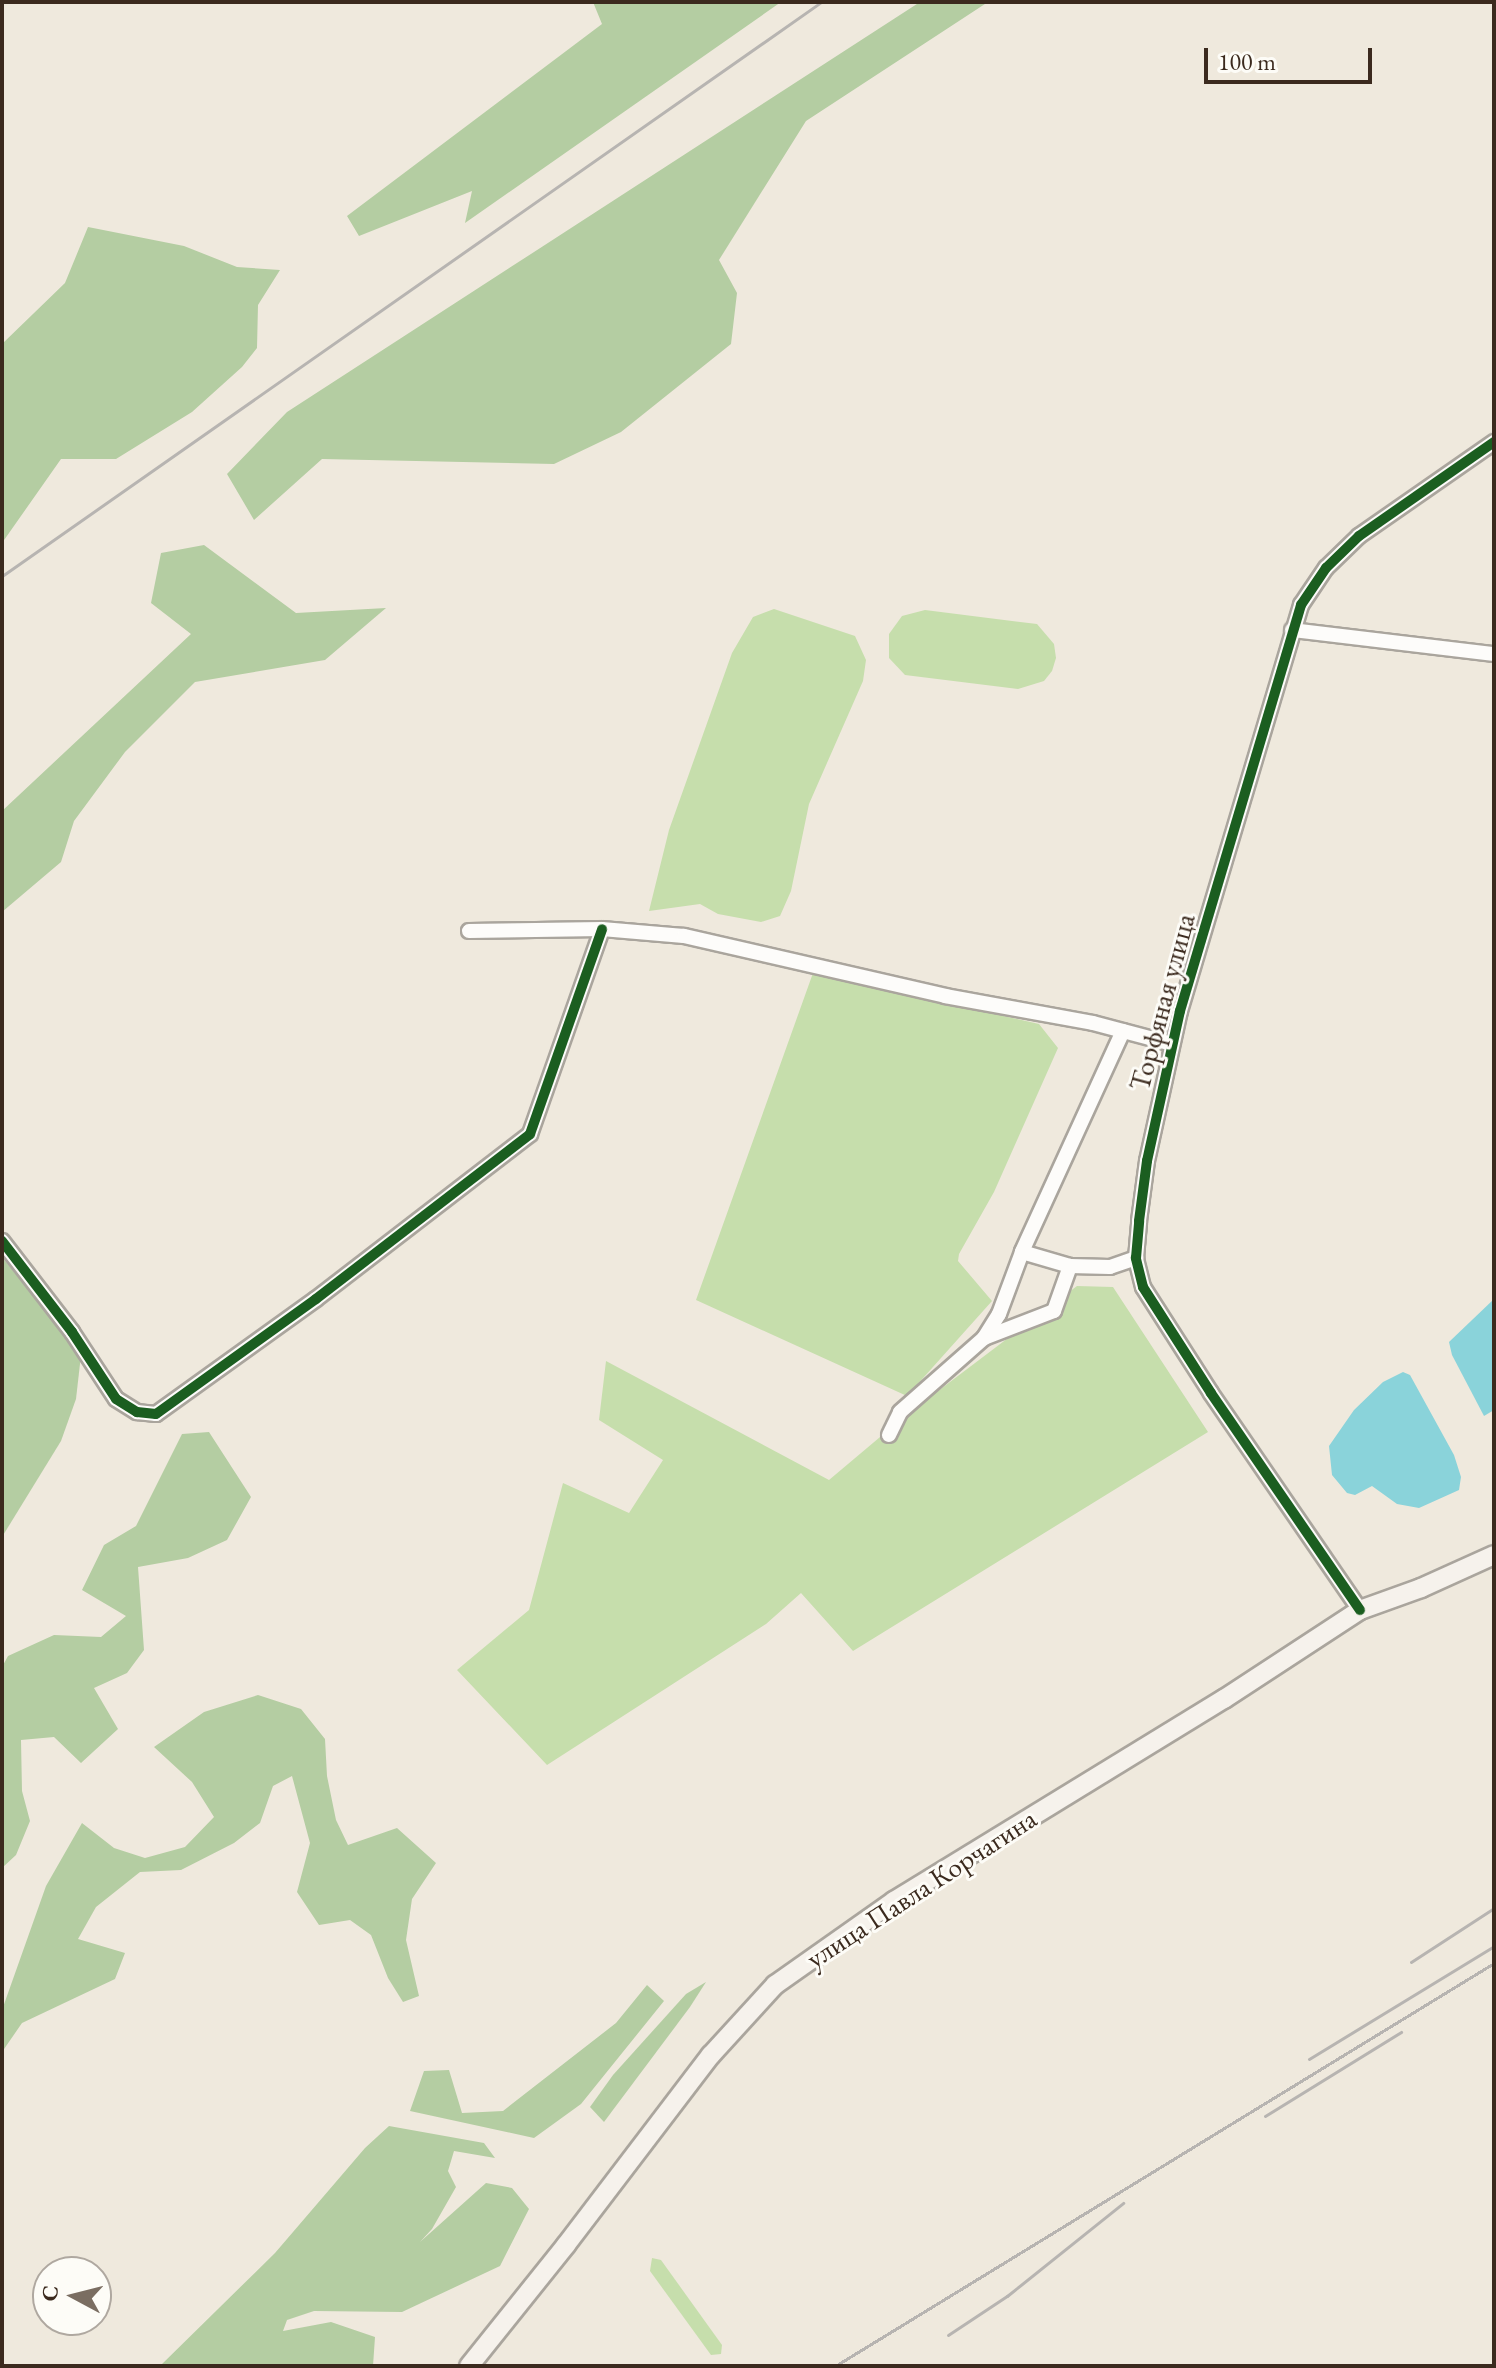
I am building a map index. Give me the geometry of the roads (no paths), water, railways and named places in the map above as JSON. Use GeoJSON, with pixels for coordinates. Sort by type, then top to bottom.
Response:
{"type":"FeatureCollection","features":[{"type":"Feature","properties":{"kind":"main road","name":"улица Павла Корчагина"},"geometry":{"type":"LineString","coordinates":[[469,2366],[725,2037],[775,1985],[894,1901],[1224,1699],[1360,1610],[1422,1588],[1494,1555]]}},
{"type":"Feature","properties":{"kind":"street","name":"Торфяная улица"},"geometry":{"type":"LineString","coordinates":[[1360,1610],[1211,1393],[1143,1287],[1136,1258],[1147,1161],[1172,1044],[1292,630],[1315,581],[1385,514],[1494,442]]}},
{"type":"Feature","properties":{"kind":"street"},"geometry":{"type":"LineString","coordinates":[[1292,630],[1494,654]]}},
{"type":"Feature","properties":{"kind":"street"},"geometry":{"type":"LineString","coordinates":[[469,931],[602,929],[717,941],[945,996],[1123,1031],[1172,1044]]}},
{"type":"Feature","properties":{"kind":"street"},"geometry":{"type":"LineString","coordinates":[[2,1241],[72,1332],[116,1399],[137,1412],[156,1414],[316,1299],[530,1134],[602,929]]}},
{"type":"Feature","properties":{"kind":"street"},"geometry":{"type":"LineString","coordinates":[[889,1435],[900,1412],[984,1338],[999,1314],[1022,1252],[1123,1031]]}},
{"type":"Feature","properties":{"kind":"street"},"geometry":{"type":"LineString","coordinates":[[1022,1252],[1070,1266],[1110,1267],[1136,1258]]}},
{"type":"Feature","properties":{"kind":"street"},"geometry":{"type":"LineString","coordinates":[[984,1338],[1054,1311],[1070,1266]]}},
{"type":"Feature","properties":{"kind":"water"},"geometry":{"type":"Polygon","coordinates":[[[1494,1299],[1494,1410],[1484,1416],[1452,1355],[1449,1342],[1494,1299]]]}},
{"type":"Feature","properties":{"kind":"water"},"geometry":{"type":"Polygon","coordinates":[[[1403,1372],[1410,1375],[1454,1455],[1461,1477],[1459,1490],[1419,1508],[1397,1504],[1372,1486],[1355,1495],[1347,1493],[1332,1475],[1329,1446],[1354,1410],[1383,1382],[1403,1372]]]}},
{"type":"Feature","properties":{"kind":"railway"},"geometry":{"type":"LineString","coordinates":[[2,576],[821,2]]}},
{"type":"Feature","properties":{"kind":"railway"},"geometry":{"type":"LineString","coordinates":[[1411,1962],[1494,1908]]}},
{"type":"Feature","properties":{"kind":"railway"},"geometry":{"type":"LineString","coordinates":[[1309,2059],[1494,1946]]}},
{"type":"Feature","properties":{"kind":"railway"},"geometry":{"type":"LineString","coordinates":[[835,2366],[1494,1963]]}},
{"type":"Feature","properties":{"kind":"railway"},"geometry":{"type":"LineString","coordinates":[[1265,2116],[1401,2032]]}},
{"type":"Feature","properties":{"kind":"railway"},"geometry":{"type":"LineString","coordinates":[[948,2335],[1007,2296],[1123,2203]]}}]}
